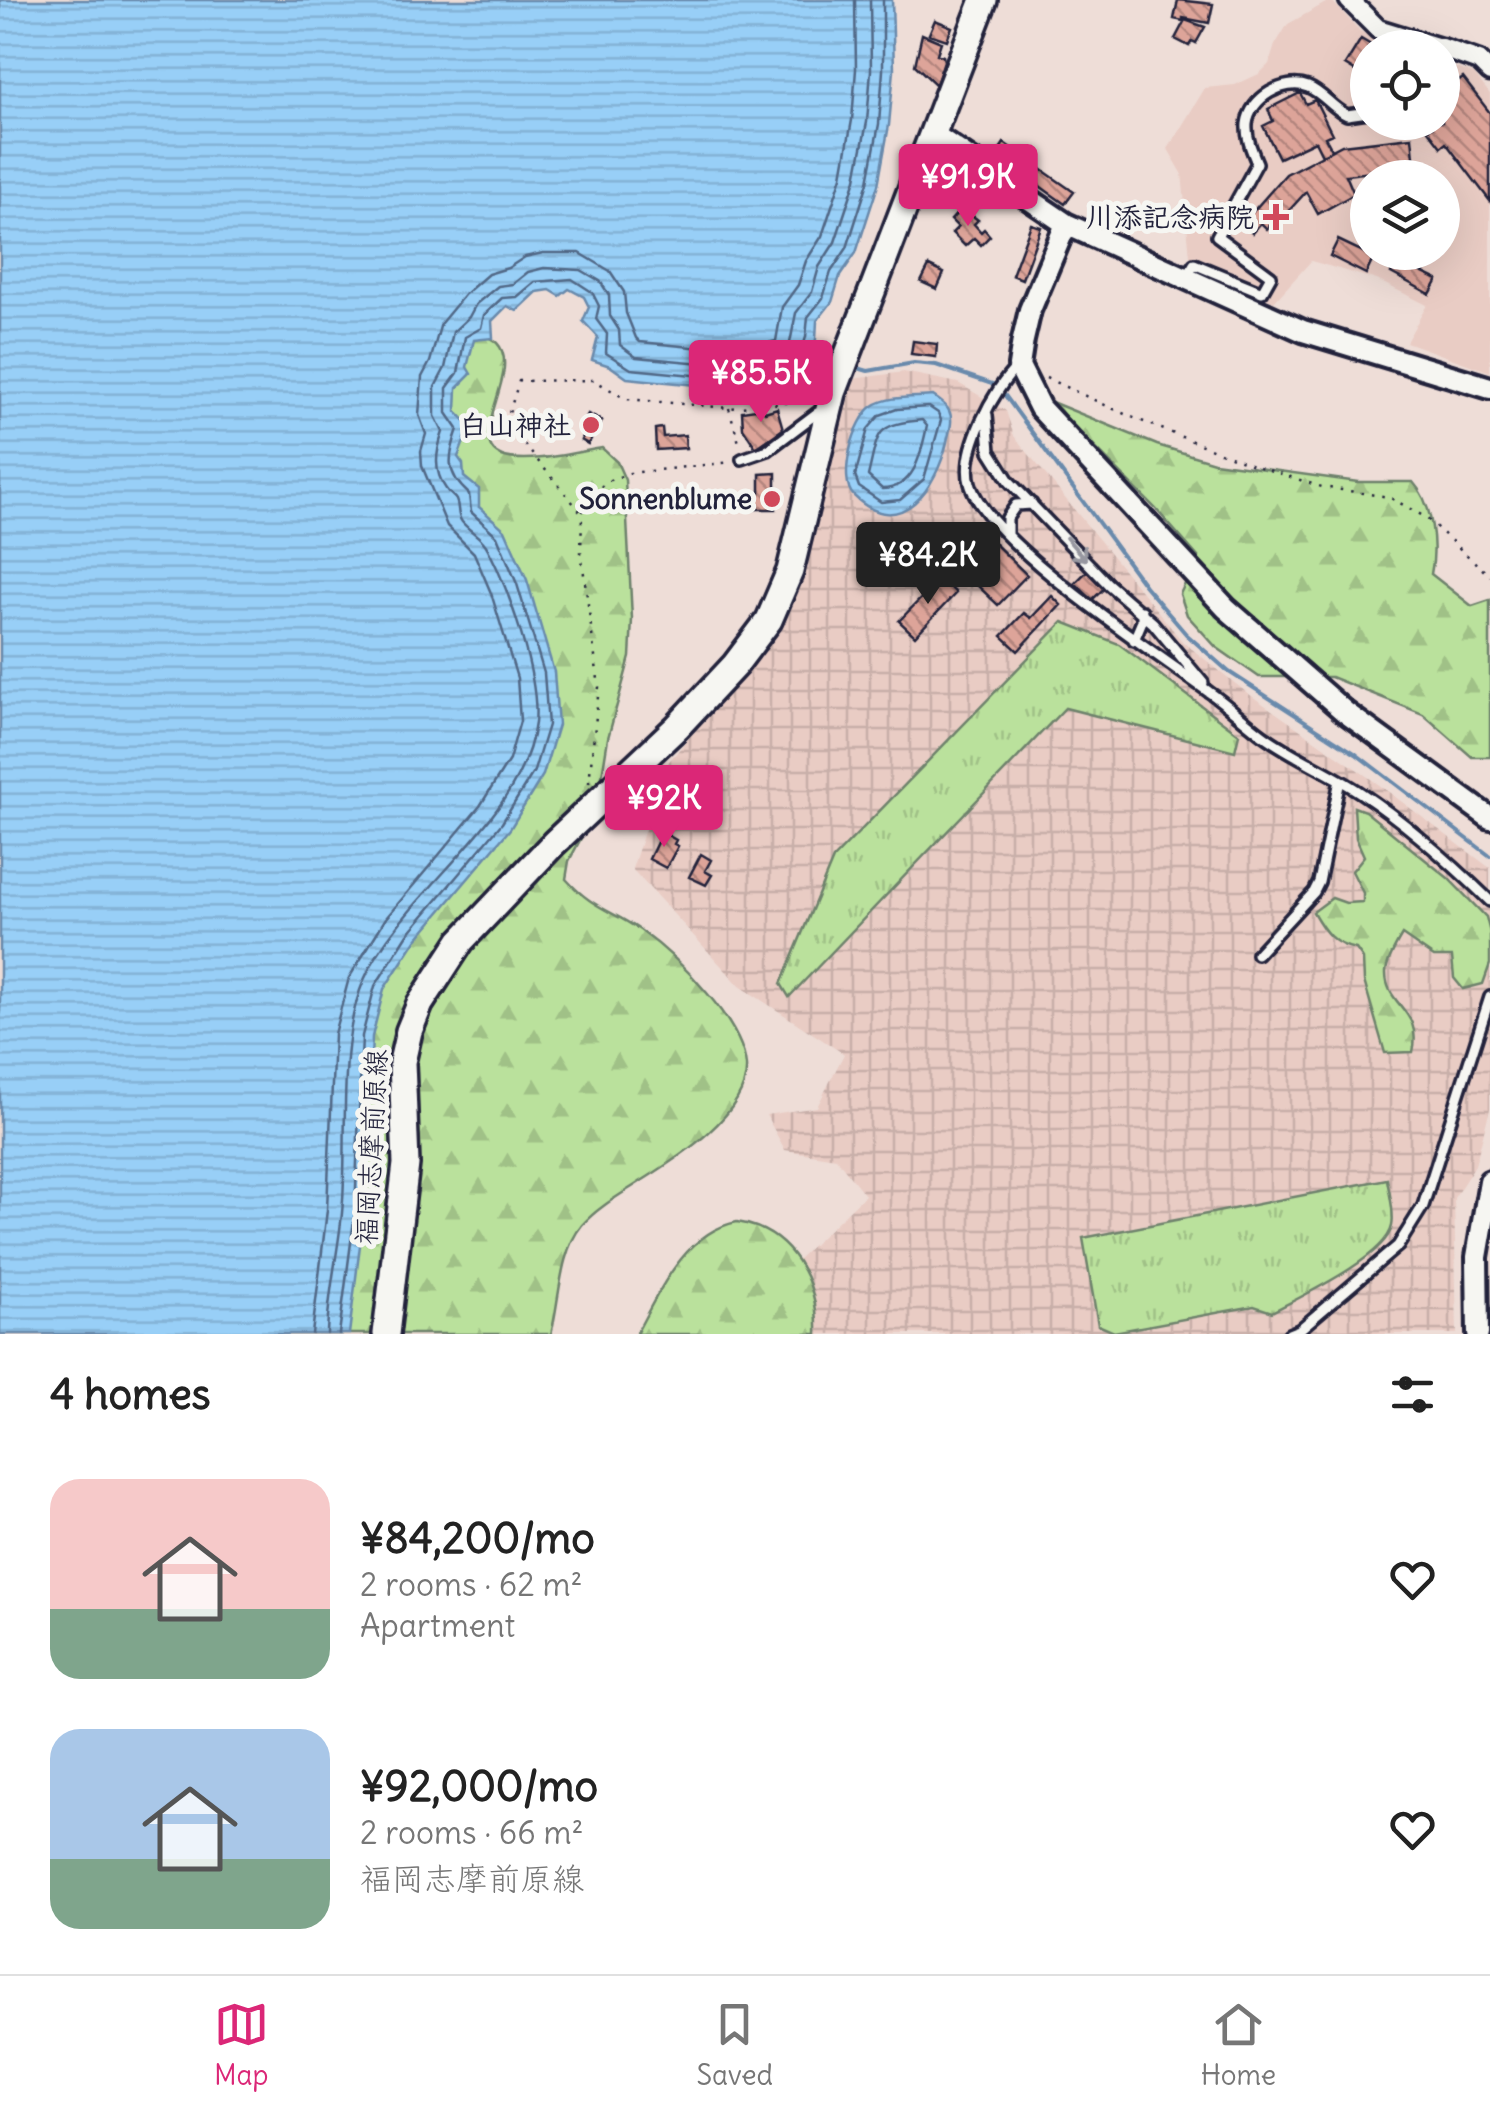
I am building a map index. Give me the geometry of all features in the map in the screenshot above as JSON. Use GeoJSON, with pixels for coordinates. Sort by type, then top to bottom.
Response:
{"type":"FeatureCollection","features":[{"type":"Feature","properties":{"kind":"main road","name":"福岡志摩前原線"},"geometry":{"type":"LineString","coordinates":[[386,1334],[406,1164],[402,1062],[408,1031],[440,970],[461,940],[589,810],[678,727],[770,620],[790,571],[826,407],[984,0]]}},
{"type":"Feature","properties":{"kind":"street"},"geometry":{"type":"LineString","coordinates":[[1349,0],[1378,30]]}},
{"type":"Feature","properties":{"kind":"street"},"geometry":{"type":"LineString","coordinates":[[1460,54],[1479,61],[1490,72]]}},
{"type":"Feature","properties":{"kind":"street"},"geometry":{"type":"LineString","coordinates":[[933,134],[1066,224],[1302,331],[1490,388]]}},
{"type":"Feature","properties":{"kind":"street"},"geometry":{"type":"LineString","coordinates":[[1066,224],[1030,310],[1019,366],[1040,408],[1226,608],[1345,712],[1490,818]]}},
{"type":"Feature","properties":{"kind":"street"},"geometry":{"type":"LineString","coordinates":[[1478,1334],[1476,1257],[1490,1181]]}},
{"type":"Feature","properties":{"kind":"lane"},"geometry":{"type":"LineString","coordinates":[[1186,278],[1194,264],[1262,292],[1271,276],[1217,236],[1257,163],[1247,123],[1255,106],[1271,92],[1289,84],[1308,87],[1350,114]]}},
{"type":"Feature","properties":{"kind":"lane"},"geometry":{"type":"LineString","coordinates":[[1019,366],[1002,381],[969,452],[969,482],[980,504],[1056,578],[1134,640],[1265,736],[1340,780],[1434,849],[1490,901]]}},
{"type":"Feature","properties":{"kind":"lane"},"geometry":{"type":"LineString","coordinates":[[742,460],[768,450],[826,407]]}},
{"type":"Feature","properties":{"kind":"lane"},"geometry":{"type":"LineString","coordinates":[[987,415],[990,451],[1009,480],[1108,584],[1142,611],[1211,693]]}},
{"type":"Feature","properties":{"kind":"lane"},"geometry":{"type":"LineString","coordinates":[[1008,534],[1007,518],[1016,505],[1033,504]]}},
{"type":"Feature","properties":{"kind":"lane"},"geometry":{"type":"LineString","coordinates":[[1134,640],[1142,611]]}},
{"type":"Feature","properties":{"kind":"lane"},"geometry":{"type":"LineString","coordinates":[[1257,954],[1319,882],[1340,780]]}},
{"type":"Feature","properties":{"kind":"lane"},"geometry":{"type":"LineString","coordinates":[[1289,1334],[1299,1330],[1398,1246],[1423,1206],[1490,997]]}},
{"type":"Feature","properties":{"kind":"path"},"geometry":{"type":"LineString","coordinates":[[1019,366],[1129,416],[1250,464],[1322,487],[1389,497],[1425,517],[1490,576]]}},
{"type":"Feature","properties":{"kind":"path"},"geometry":{"type":"LineString","coordinates":[[582,513],[506,424],[519,381],[594,380],[626,399],[728,408],[807,401],[826,407]]}},
{"type":"Feature","properties":{"kind":"path"},"geometry":{"type":"LineString","coordinates":[[589,810],[598,687],[581,552],[582,513],[590,497],[607,481],[630,472],[723,466],[742,460],[728,408]]}},
{"type":"Feature","properties":{"kind":"shaded area","name":"川添記念病院"},"geometry":{"type":"Polygon","coordinates":[[[1331,0],[1359,30],[1350,30],[1350,140],[1460,140],[1460,69],[1474,74],[1490,94],[1490,372],[1406,342],[1427,305],[1377,280],[1311,261],[1274,302],[1191,267],[1182,173],[1168,149],[1205,88],[1235,85],[1259,74],[1269,64],[1288,24],[1331,0]]]}},
{"type":"Feature","properties":{"kind":"shaded area"},"geometry":{"type":"Polygon","coordinates":[[[904,372],[958,383],[1006,411],[1014,436],[1182,641],[1246,692],[1490,868],[1490,1109],[1475,1165],[1454,1198],[1457,1334],[747,1334],[749,1306],[865,1195],[836,1158],[785,1150],[766,1115],[817,1107],[844,1054],[740,986],[632,869],[666,765],[779,632],[825,492],[852,379],[904,372]]]}},
{"type":"Feature","properties":{"kind":"green space"},"geometry":{"type":"Polygon","coordinates":[[[477,332],[497,343],[503,355],[504,370],[490,421],[492,448],[502,456],[524,459],[602,448],[617,462],[625,480],[632,619],[630,657],[608,738],[597,808],[569,861],[566,879],[593,903],[649,937],[700,984],[737,1037],[746,1066],[744,1083],[736,1101],[709,1132],[582,1225],[564,1263],[551,1334],[283,1334],[397,511],[477,332]]]}},
{"type":"Feature","properties":{"kind":"green space"},"geometry":{"type":"Polygon","coordinates":[[[1049,401],[1157,445],[1214,462],[1358,482],[1413,482],[1425,502],[1432,526],[1431,574],[1472,606],[1490,600],[1490,757],[1472,757],[1423,714],[1331,677],[1259,677],[1216,647],[1187,615],[1180,594],[1198,557],[1049,401]]]}},
{"type":"Feature","properties":{"kind":"green space"},"geometry":{"type":"Polygon","coordinates":[[[1063,622],[1119,644],[1239,734],[1235,751],[1065,708],[789,997],[781,984],[833,859],[1063,622]]]}},
{"type":"Feature","properties":{"kind":"green space"},"geometry":{"type":"Polygon","coordinates":[[[1354,807],[1365,811],[1448,878],[1486,917],[1490,933],[1490,964],[1483,984],[1463,989],[1454,978],[1452,957],[1434,957],[1402,935],[1390,958],[1387,983],[1413,1026],[1413,1052],[1385,1053],[1364,981],[1363,959],[1356,949],[1330,936],[1313,912],[1332,898],[1346,903],[1363,902],[1363,893],[1352,871],[1364,856],[1356,838],[1354,807]]]}},
{"type":"Feature","properties":{"kind":"green space"},"geometry":{"type":"Polygon","coordinates":[[[1387,1179],[1393,1221],[1386,1238],[1359,1263],[1272,1312],[1254,1306],[1114,1332],[1098,1325],[1083,1238],[1387,1179]]]}},
{"type":"Feature","properties":{"kind":"green space"},"geometry":{"type":"Polygon","coordinates":[[[737,1222],[773,1236],[798,1262],[813,1296],[817,1334],[636,1334],[664,1283],[688,1251],[719,1228],[737,1222]]]}},
{"type":"Feature","properties":{"kind":"water"},"geometry":{"type":"Polygon","coordinates":[[[0,0],[892,0],[894,70],[878,185],[856,253],[840,276],[832,302],[817,321],[806,373],[737,389],[627,378],[592,360],[598,337],[583,321],[589,307],[584,297],[569,289],[560,296],[550,290],[537,292],[517,311],[507,306],[492,321],[493,338],[474,340],[467,367],[471,374],[457,388],[456,411],[470,426],[458,457],[464,477],[479,489],[479,507],[505,530],[527,580],[554,672],[558,725],[543,775],[510,829],[416,940],[384,989],[372,1037],[364,1213],[349,1334],[0,1334],[0,0]]]}},
{"type":"Feature","properties":{"kind":"water"},"geometry":{"type":"Polygon","coordinates":[[[933,396],[951,415],[947,442],[935,475],[926,491],[901,511],[871,509],[854,496],[847,477],[850,450],[860,423],[879,402],[933,396]]]}},
{"type":"Feature","properties":{"kind":"building"},"geometry":{"type":"Polygon","coordinates":[[[1178,0],[1213,4],[1209,23],[1174,19],[1178,0]]]}},
{"type":"Feature","properties":{"kind":"building"},"geometry":{"type":"Polygon","coordinates":[[[935,20],[952,27],[947,40],[929,34],[935,20]]]}},
{"type":"Feature","properties":{"kind":"building"},"geometry":{"type":"Polygon","coordinates":[[[1185,20],[1205,27],[1196,43],[1192,41],[1189,46],[1175,39],[1185,20]]]}},
{"type":"Feature","properties":{"kind":"building"},"geometry":{"type":"Polygon","coordinates":[[[922,34],[941,42],[937,54],[944,61],[936,85],[915,65],[922,34]]]}},
{"type":"Feature","properties":{"kind":"building"},"geometry":{"type":"Polygon","coordinates":[[[1463,78],[1490,113],[1490,201],[1446,143],[1441,147],[1436,140],[1460,140],[1463,78]]]}},
{"type":"Feature","properties":{"kind":"building"},"geometry":{"type":"Polygon","coordinates":[[[1300,93],[1306,104],[1315,100],[1332,134],[1325,137],[1332,150],[1322,155],[1315,141],[1279,158],[1263,126],[1273,121],[1268,109],[1300,93]]]}},
{"type":"Feature","properties":{"kind":"building"},"geometry":{"type":"Polygon","coordinates":[[[1412,140],[1414,160],[1350,160],[1350,175],[1346,175],[1350,196],[1318,214],[1306,192],[1274,227],[1271,224],[1267,229],[1261,223],[1252,233],[1242,224],[1286,174],[1342,145],[1412,140]]]}},
{"type":"Feature","properties":{"kind":"building"},"geometry":{"type":"Polygon","coordinates":[[[1004,143],[1074,192],[1065,204],[996,155],[1004,143]]]}},
{"type":"Feature","properties":{"kind":"building"},"geometry":{"type":"Polygon","coordinates":[[[962,208],[978,220],[974,224],[981,232],[984,229],[990,236],[981,245],[974,238],[965,246],[952,233],[958,227],[951,220],[962,208]]]}},
{"type":"Feature","properties":{"kind":"building"},"geometry":{"type":"Polygon","coordinates":[[[1031,224],[1041,227],[1022,279],[1012,275],[1031,224]]]}},
{"type":"Feature","properties":{"kind":"building"},"geometry":{"type":"Polygon","coordinates":[[[1338,240],[1350,246],[1350,266],[1330,256],[1338,240]]]}},
{"type":"Feature","properties":{"kind":"building"},"geometry":{"type":"Polygon","coordinates":[[[929,266],[944,273],[937,289],[921,282],[929,266]]]}},
{"type":"Feature","properties":{"kind":"building"},"geometry":{"type":"Polygon","coordinates":[[[1422,270],[1438,280],[1430,294],[1391,273],[1422,270]]]}},
{"type":"Feature","properties":{"kind":"building"},"geometry":{"type":"Polygon","coordinates":[[[913,341],[937,344],[936,357],[911,354],[913,341]]]}},
{"type":"Feature","properties":{"kind":"building"},"geometry":{"type":"Polygon","coordinates":[[[762,408],[765,412],[777,408],[783,429],[756,448],[743,428],[742,411],[762,408]]]}},
{"type":"Feature","properties":{"kind":"building"},"geometry":{"type":"Polygon","coordinates":[[[588,414],[602,421],[588,444],[581,440],[586,432],[580,428],[588,414]]]}},
{"type":"Feature","properties":{"kind":"building"},"geometry":{"type":"Polygon","coordinates":[[[662,428],[663,437],[685,435],[686,448],[656,450],[655,429],[662,428]]]}},
{"type":"Feature","properties":{"kind":"building"},"geometry":{"type":"Polygon","coordinates":[[[776,473],[776,509],[748,509],[749,492],[760,493],[760,474],[776,473]]]}},
{"type":"Feature","properties":{"kind":"building"},"geometry":{"type":"Polygon","coordinates":[[[988,537],[1027,575],[998,605],[959,568],[968,558],[962,553],[972,542],[978,547],[988,537]]]}},
{"type":"Feature","properties":{"kind":"building"},"geometry":{"type":"Polygon","coordinates":[[[1096,562],[1113,580],[1092,600],[1075,583],[1096,562]]]}},
{"type":"Feature","properties":{"kind":"building"},"geometry":{"type":"Polygon","coordinates":[[[941,578],[956,593],[915,636],[899,621],[941,578]]]}},
{"type":"Feature","properties":{"kind":"building"},"geometry":{"type":"Polygon","coordinates":[[[1052,596],[1061,605],[1018,651],[1002,636],[1024,613],[1031,618],[1052,596]]]}},
{"type":"Feature","properties":{"kind":"building"},"geometry":{"type":"Polygon","coordinates":[[[662,832],[676,840],[674,844],[678,846],[666,868],[649,859],[662,832]]]}},
{"type":"Feature","properties":{"kind":"building"},"geometry":{"type":"Polygon","coordinates":[[[701,854],[711,860],[705,871],[712,875],[706,885],[689,877],[701,854]]]}},
{"type":"Feature","properties":{"kind":"waterway"},"geometry":{"type":"LineString","coordinates":[[809,350],[833,360]]}},
{"type":"Feature","properties":{"kind":"waterway"},"geometry":{"type":"LineString","coordinates":[[851,366],[868,371],[914,363],[936,365],[998,386],[1145,586],[1186,634],[1229,672],[1356,754],[1490,856]]}},
{"type":"Feature","properties":{"kind":"place","name":"川添記念病院"},"geometry":{"type":"Point","coordinates":[1276,217]}},
{"type":"Feature","properties":{"kind":"place","name":"白山神社"},"geometry":{"type":"Point","coordinates":[591,425]}},
{"type":"Feature","properties":{"kind":"place","name":"Sonnenblume"},"geometry":{"type":"Point","coordinates":[772,499]}}]}
